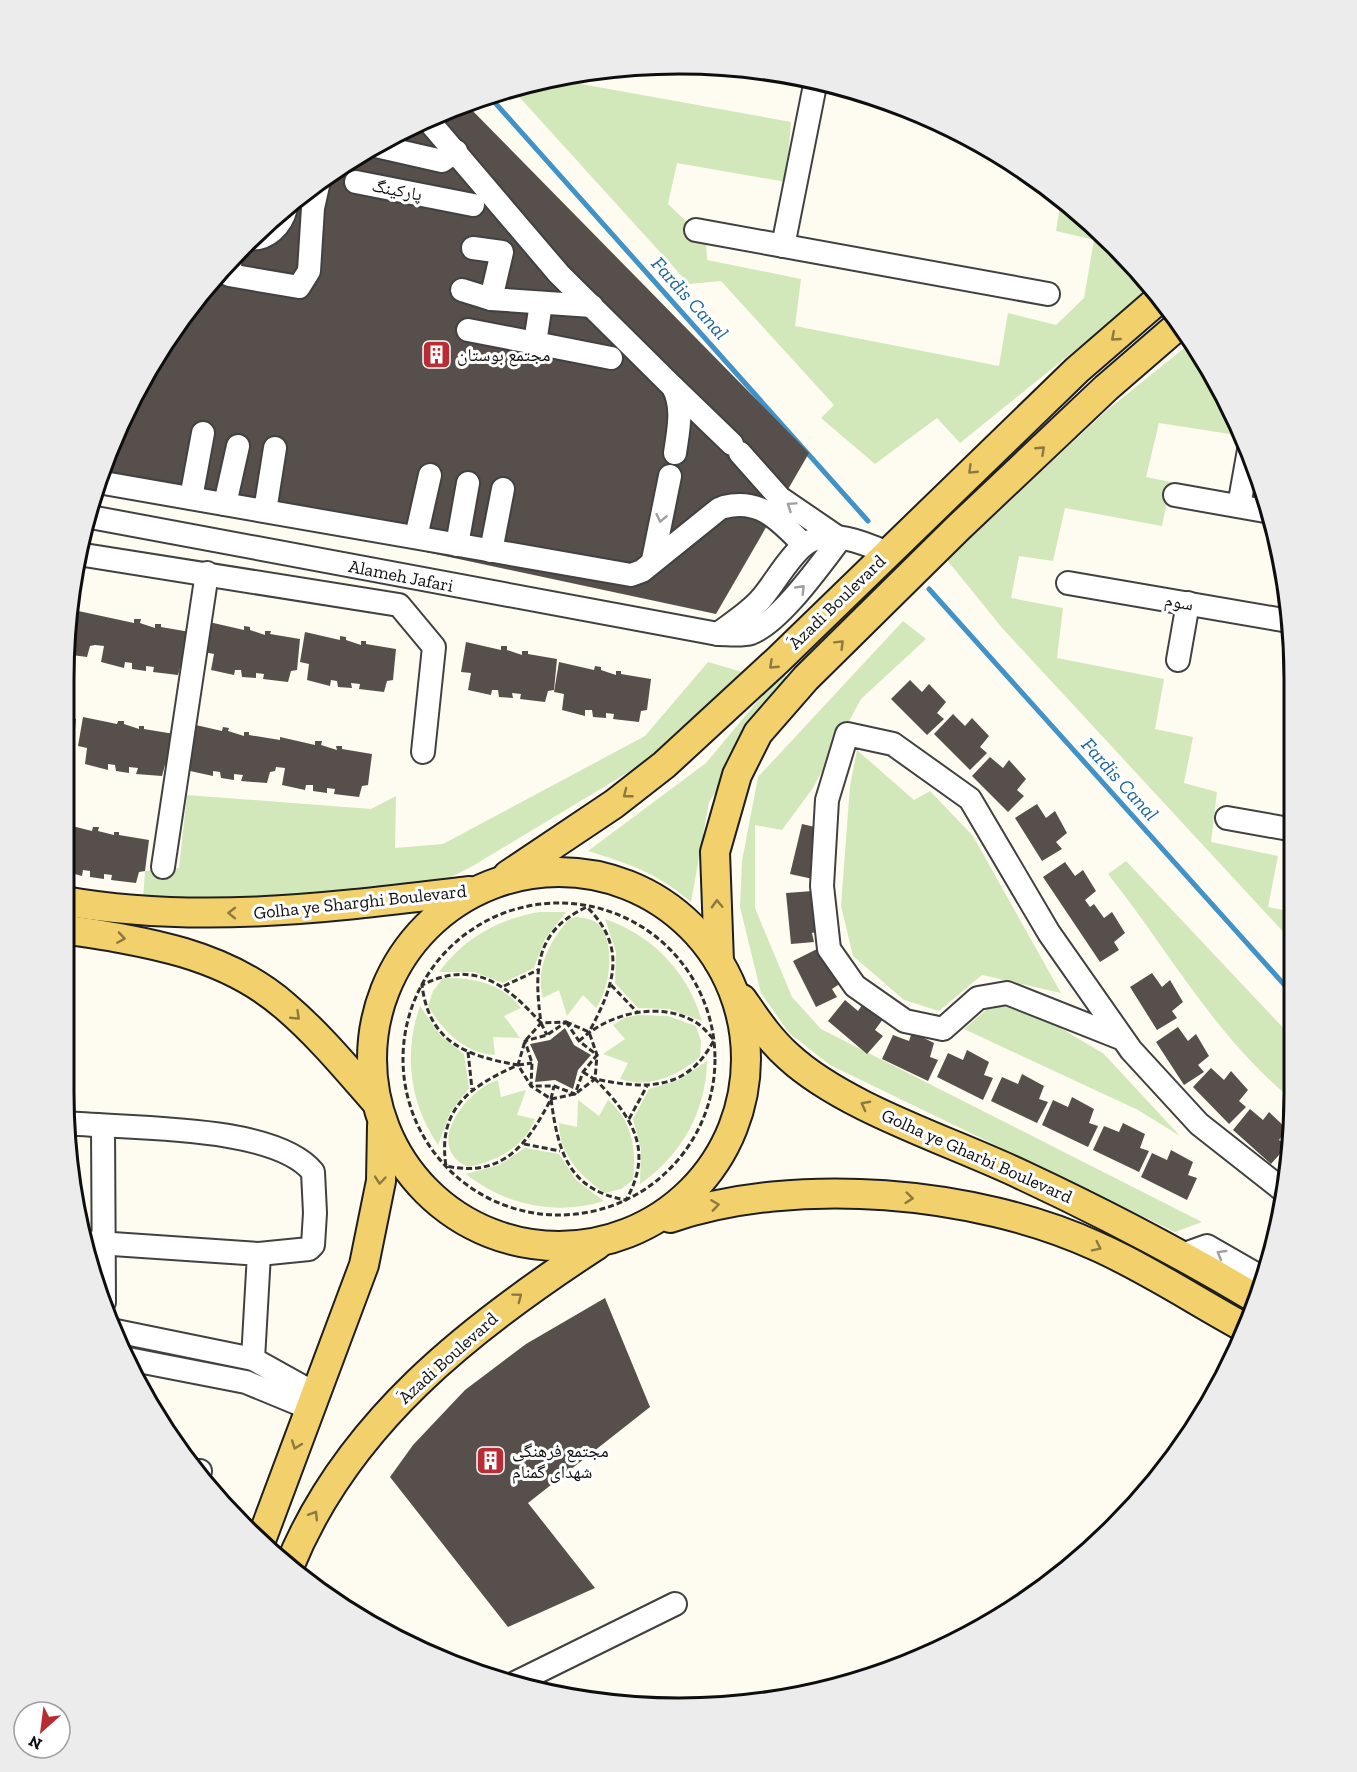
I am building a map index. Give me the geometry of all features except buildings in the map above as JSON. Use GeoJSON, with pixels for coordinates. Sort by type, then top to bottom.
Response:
{"type":"FeatureCollection","features":[{"type":"Feature","properties":{"kind":"main road","name":"َAzadi Boulevard"},"geometry":{"type":"LineString","coordinates":[[379,1112],[371,1064],[373,1034],[379,1006],[394,969],[430,923],[614,804],[664,765],[1077,370],[1153,304]]}},
{"type":"Feature","properties":{"kind":"main road","name":"َAzadi Boulevard"},"geometry":{"type":"LineString","coordinates":[[724,971],[715,852],[737,775],[758,733],[806,678],[958,528],[1106,388],[1173,330]]}},
{"type":"Feature","properties":{"kind":"main road"},"geometry":{"type":"LineString","coordinates":[[74,931],[151,943],[197,957],[247,979],[285,1006],[324,1043],[379,1112],[410,1173],[437,1201],[469,1224],[525,1244],[564,1247],[602,1242],[640,1229],[673,1209],[702,1182],[724,1150],[736,1123],[744,1094],[747,1055],[742,1016],[724,971],[708,946],[681,917],[648,895],[622,883],[593,875],[554,872],[525,875],[487,886]]}},
{"type":"Feature","properties":{"kind":"main road","name":"Golha ye Sharghi Boulevard"},"geometry":{"type":"LineString","coordinates":[[74,902],[147,910],[234,913],[306,911],[487,886]]}},
{"type":"Feature","properties":{"kind":"main road","name":"Golha ye Gharbi Boulevard"},"geometry":{"type":"LineString","coordinates":[[724,971],[769,1036],[789,1057],[836,1089],[870,1108],[1067,1196],[1249,1294]]}},
{"type":"Feature","properties":{"kind":"main road"},"geometry":{"type":"LineString","coordinates":[[261,1530],[364,1265],[381,1182],[379,1112]]}},
{"type":"Feature","properties":{"kind":"main road","name":"Golha ye Gharbi Boulevard"},"geometry":{"type":"LineString","coordinates":[[640,1229],[703,1207],[796,1195],[857,1195],[935,1201],[996,1213],[1078,1238],[1237,1324]]}},
{"type":"Feature","properties":{"kind":"main road","name":"َAzadi Boulevard"},"geometry":{"type":"LineString","coordinates":[[292,1558],[302,1534],[339,1474],[412,1385],[463,1340],[521,1294],[602,1242]]}},
{"type":"Feature","properties":{"kind":"street"},"geometry":{"type":"LineString","coordinates":[[783,246],[814,89]]}},
{"type":"Feature","properties":{"kind":"street"},"geometry":{"type":"LineString","coordinates":[[432,127],[449,156],[559,274],[736,449],[780,498],[840,539]]}},
{"type":"Feature","properties":{"kind":"street","name":"پارکینگ"},"geometry":{"type":"LineString","coordinates":[[389,148],[449,156],[439,198]]}},
{"type":"Feature","properties":{"kind":"street","name":"پارکینگ"},"geometry":{"type":"LineString","coordinates":[[356,182],[473,205]]}},
{"type":"Feature","properties":{"kind":"street"},"geometry":{"type":"LineString","coordinates":[[236,267],[299,287],[309,271],[316,194]]}},
{"type":"Feature","properties":{"kind":"street"},"geometry":{"type":"LineString","coordinates":[[696,230],[1048,294]]}},
{"type":"Feature","properties":{"kind":"street"},"geometry":{"type":"LineString","coordinates":[[473,248],[502,252],[491,299]]}},
{"type":"Feature","properties":{"kind":"street"},"geometry":{"type":"LineString","coordinates":[[462,290],[491,299],[592,306]]}},
{"type":"Feature","properties":{"kind":"street"},"geometry":{"type":"LineString","coordinates":[[534,344],[541,303]]}},
{"type":"Feature","properties":{"kind":"street"},"geometry":{"type":"LineString","coordinates":[[468,330],[611,358]]}},
{"type":"Feature","properties":{"kind":"street"},"geometry":{"type":"LineString","coordinates":[[673,387],[679,402],[680,415],[675,453]]}},
{"type":"Feature","properties":{"kind":"street"},"geometry":{"type":"LineString","coordinates":[[191,498],[202,433]]}},
{"type":"Feature","properties":{"kind":"street"},"geometry":{"type":"LineString","coordinates":[[225,504],[238,446]]}},
{"type":"Feature","properties":{"kind":"street"},"geometry":{"type":"LineString","coordinates":[[265,511],[275,448]]}},
{"type":"Feature","properties":{"kind":"street"},"geometry":{"type":"LineString","coordinates":[[1239,506],[1246,470]]}},
{"type":"Feature","properties":{"kind":"street"},"geometry":{"type":"LineString","coordinates":[[416,537],[430,475]]}},
{"type":"Feature","properties":{"kind":"street"},"geometry":{"type":"LineString","coordinates":[[653,560],[670,476]]}},
{"type":"Feature","properties":{"kind":"street"},"geometry":{"type":"LineString","coordinates":[[106,483],[631,575],[642,571],[653,560],[722,508],[744,504],[764,509],[804,545]]}},
{"type":"Feature","properties":{"kind":"street"},"geometry":{"type":"LineString","coordinates":[[456,545],[468,483]]}},
{"type":"Feature","properties":{"kind":"street"},"geometry":{"type":"LineString","coordinates":[[491,550],[503,489]]}},
{"type":"Feature","properties":{"kind":"street"},"geometry":{"type":"LineString","coordinates":[[1175,495],[1259,510]]}},
{"type":"Feature","properties":{"kind":"street","name":"Alameh Jafari"},"geometry":{"type":"LineString","coordinates":[[95,518],[718,634],[749,634],[765,625],[807,582],[840,539]]}},
{"type":"Feature","properties":{"kind":"street"},"geometry":{"type":"LineString","coordinates":[[718,634],[760,600],[804,545],[820,538],[840,539],[864,543],[887,553]]}},
{"type":"Feature","properties":{"kind":"street"},"geometry":{"type":"LineString","coordinates":[[86,555],[399,605],[434,647],[423,752]]}},
{"type":"Feature","properties":{"kind":"street"},"geometry":{"type":"LineString","coordinates":[[163,867],[207,573]]}},
{"type":"Feature","properties":{"kind":"street","name":"سوم"},"geometry":{"type":"LineString","coordinates":[[1068,583],[1280,619]]}},
{"type":"Feature","properties":{"kind":"street"},"geometry":{"type":"LineString","coordinates":[[1178,660],[1188,603]]}},
{"type":"Feature","properties":{"kind":"street"},"geometry":{"type":"LineString","coordinates":[[1123,1039],[1007,993],[978,998],[943,1029],[904,1021],[855,986],[830,949],[822,886],[827,800],[847,734],[893,744],[970,800],[1049,933],[1123,1039],[1198,1124],[1276,1185]]}},
{"type":"Feature","properties":{"kind":"street"},"geometry":{"type":"LineString","coordinates":[[1227,818],[1284,827]]}},
{"type":"Feature","properties":{"kind":"street"},"geometry":{"type":"LineString","coordinates":[[75,1123],[193,1132],[261,1142],[284,1151],[313,1172],[315,1213],[313,1245],[309,1249],[259,1254],[94,1244],[103,1127]]}},
{"type":"Feature","properties":{"kind":"street"},"geometry":{"type":"LineString","coordinates":[[1179,1256],[1207,1246],[1255,1274]]}},
{"type":"Feature","properties":{"kind":"street"},"geometry":{"type":"LineString","coordinates":[[253,1359],[259,1254]]}},
{"type":"Feature","properties":{"kind":"street"},"geometry":{"type":"LineString","coordinates":[[123,1332],[253,1359],[312,1400]]}},
{"type":"Feature","properties":{"kind":"street"},"geometry":{"type":"LineString","coordinates":[[136,1361],[246,1382],[312,1400]]}},
{"type":"Feature","properties":{"kind":"street"},"geometry":{"type":"LineString","coordinates":[[524,1679],[675,1605]]}},
{"type":"Feature","properties":{"kind":"path"},"geometry":{"type":"LineString","coordinates":[[538,905],[587,906],[634,923],[672,953],[700,993],[714,1040],[712,1089],[696,1134],[666,1173],[626,1200],[579,1214],[530,1212],[484,1196],[446,1166],[418,1126],[404,1079],[406,1030],[422,985],[452,946],[492,919],[538,905]]}},
{"type":"Feature","properties":{"kind":"path"},"geometry":{"type":"LineString","coordinates":[[541,1023],[536,985],[537,970],[545,948],[556,928],[567,916],[587,906]]}},
{"type":"Feature","properties":{"kind":"path"},"geometry":{"type":"LineString","coordinates":[[579,1041],[588,1032],[607,999],[613,968],[609,938],[603,922],[587,906]]}},
{"type":"Feature","properties":{"kind":"path"},"geometry":{"type":"LineString","coordinates":[[503,987],[537,970]]}},
{"type":"Feature","properties":{"kind":"path"},"geometry":{"type":"LineString","coordinates":[[422,985],[442,975],[458,974],[489,980],[516,995],[541,1023],[547,1035]]}},
{"type":"Feature","properties":{"kind":"path"},"geometry":{"type":"LineString","coordinates":[[611,984],[637,1012]]}},
{"type":"Feature","properties":{"kind":"path"},"geometry":{"type":"LineString","coordinates":[[422,985],[424,1006],[448,1038],[481,1058],[519,1065]]}},
{"type":"Feature","properties":{"kind":"path"},"geometry":{"type":"LineString","coordinates":[[588,1032],[623,1015],[653,1011],[684,1017],[699,1023],[714,1040]]}},
{"type":"Feature","properties":{"kind":"path"},"geometry":{"type":"LineString","coordinates":[[551,1100],[575,1094],[595,1079],[597,1054],[588,1032],[566,1022],[541,1023],[525,1041],[519,1065],[531,1086],[551,1100],[556,1137],[561,1151],[574,1171],[590,1188],[604,1196],[626,1200]]}},
{"type":"Feature","properties":{"kind":"path"},"geometry":{"type":"LineString","coordinates":[[525,1041],[547,1035],[566,1022]]}},
{"type":"Feature","properties":{"kind":"path"},"geometry":{"type":"LineString","coordinates":[[566,1022],[579,1041],[597,1054]]}},
{"type":"Feature","properties":{"kind":"path"},"geometry":{"type":"LineString","coordinates":[[595,1079],[632,1087],[663,1083],[690,1070],[704,1059],[714,1040]]}},
{"type":"Feature","properties":{"kind":"path"},"geometry":{"type":"LineString","coordinates":[[525,1041],[532,1063],[531,1086]]}},
{"type":"Feature","properties":{"kind":"path"},"geometry":{"type":"LineString","coordinates":[[468,1052],[472,1089]]}},
{"type":"Feature","properties":{"kind":"path"},"geometry":{"type":"LineString","coordinates":[[575,1094],[583,1072],[597,1054]]}},
{"type":"Feature","properties":{"kind":"path"},"geometry":{"type":"LineString","coordinates":[[446,1166],[442,1144],[447,1128],[461,1101],[484,1080],[519,1065],[532,1063]]}},
{"type":"Feature","properties":{"kind":"path"},"geometry":{"type":"LineString","coordinates":[[583,1072],[595,1079],[621,1106],[629,1119],[636,1142],[639,1165],[637,1181],[626,1200]]}},
{"type":"Feature","properties":{"kind":"path"},"geometry":{"type":"LineString","coordinates":[[531,1086],[554,1086],[575,1094]]}},
{"type":"Feature","properties":{"kind":"path"},"geometry":{"type":"LineString","coordinates":[[446,1166],[467,1171],[483,1167],[511,1154],[534,1133],[551,1100],[554,1086]]}},
{"type":"Feature","properties":{"kind":"path"},"geometry":{"type":"LineString","coordinates":[[629,1119],[647,1086]]}},
{"type":"Feature","properties":{"kind":"path"},"geometry":{"type":"LineString","coordinates":[[524,1144],[561,1151]]}},
{"type":"Feature","properties":{"kind":"green space"},"geometry":{"type":"Polygon","coordinates":[[[575,83],[791,122],[786,182],[677,163],[668,204],[706,240],[707,260],[801,279],[795,326],[999,366],[1008,313],[1056,325],[1084,298],[1094,240],[1056,231],[1059,209],[1077,224],[1106,251],[1145,294],[960,443],[937,418],[875,464],[821,418],[834,405],[721,281],[689,284],[518,95],[575,83]]]}},
{"type":"Feature","properties":{"kind":"green space"},"geometry":{"type":"Polygon","coordinates":[[[1185,347],[1231,434],[1159,423],[1146,477],[1171,482],[1162,526],[1065,508],[1053,561],[1019,556],[1011,598],[1063,608],[1057,658],[1164,679],[1155,729],[1193,737],[1184,783],[1217,792],[1211,842],[1278,856],[1268,907],[1284,910],[1284,933],[1003,629],[947,560],[1106,411],[1185,347]]]}},
{"type":"Feature","properties":{"kind":"green space"},"geometry":{"type":"Polygon","coordinates":[[[903,621],[926,639],[861,699],[813,788],[782,830],[755,825],[755,908],[792,997],[821,1029],[1202,1222],[1175,1232],[830,1065],[789,1033],[761,993],[740,907],[742,861],[758,777],[903,621]]]}},
{"type":"Feature","properties":{"kind":"green space"},"geometry":{"type":"Polygon","coordinates":[[[708,662],[742,672],[662,752],[471,867],[409,898],[143,900],[145,871],[179,868],[187,795],[371,809],[396,796],[395,848],[443,844],[645,736],[708,662]]]}},
{"type":"Feature","properties":{"kind":"green space"},"geometry":{"type":"Polygon","coordinates":[[[781,673],[792,679],[709,802],[691,902],[666,883],[642,870],[588,851],[706,763],[781,673]]]}},
{"type":"Feature","properties":{"kind":"green space"},"geometry":{"type":"Polygon","coordinates":[[[857,750],[914,800],[930,791],[973,836],[1061,993],[982,975],[939,1011],[904,1000],[853,956],[841,906],[850,786],[857,750]]]}},
{"type":"Feature","properties":{"kind":"green space"},"geometry":{"type":"Polygon","coordinates":[[[1126,861],[1284,1029],[1284,1093],[1262,1073],[1215,1019],[1108,874],[1126,861]]]}},
{"type":"Feature","properties":{"kind":"green space"},"geometry":{"type":"Polygon","coordinates":[[[539,912],[566,912],[545,939],[534,968],[503,983],[474,972],[439,972],[460,949],[483,932],[524,915],[539,912]]]}},
{"type":"Feature","properties":{"kind":"green space"},"geometry":{"type":"Polygon","coordinates":[[[577,917],[592,920],[604,933],[608,943],[608,978],[596,1008],[583,995],[567,1016],[559,990],[543,998],[541,976],[546,956],[556,936],[569,919],[577,917]]]}},
{"type":"Feature","properties":{"kind":"green space"},"geometry":{"type":"Polygon","coordinates":[[[605,919],[638,935],[666,958],[688,987],[702,1021],[669,1009],[638,1008],[615,983],[616,952],[605,919]]]}},
{"type":"Feature","properties":{"kind":"green space"},"geometry":{"type":"Polygon","coordinates":[[[443,978],[476,980],[486,983],[513,999],[521,1008],[504,1016],[520,1038],[493,1037],[495,1055],[474,1050],[456,1039],[440,1024],[428,1006],[433,991],[443,978]]]}},
{"type":"Feature","properties":{"kind":"green space"},"geometry":{"type":"Polygon","coordinates":[[[1004,994],[1104,1054],[1180,1136],[1138,1110],[964,1029],[1004,994]]]}},
{"type":"Feature","properties":{"kind":"green space"},"geometry":{"type":"Polygon","coordinates":[[[420,1006],[440,1035],[464,1054],[469,1088],[450,1113],[438,1145],[421,1113],[412,1078],[412,1042],[420,1006]]]}},
{"type":"Feature","properties":{"kind":"green space"},"geometry":{"type":"Polygon","coordinates":[[[638,1015],[668,1016],[696,1026],[701,1041],[700,1057],[682,1070],[662,1079],[631,1082],[620,1079],[628,1063],[603,1054],[625,1039],[613,1025],[624,1018],[638,1015]]]}},
{"type":"Feature","properties":{"kind":"green space"},"geometry":{"type":"Polygon","coordinates":[[[707,1061],[702,1097],[689,1130],[668,1160],[640,1184],[641,1149],[633,1119],[649,1089],[679,1080],[707,1061]]]}},
{"type":"Feature","properties":{"kind":"green space"},"geometry":{"type":"Polygon","coordinates":[[[498,1080],[501,1097],[526,1090],[517,1115],[535,1119],[524,1138],[508,1152],[468,1167],[455,1158],[449,1146],[449,1133],[454,1119],[463,1106],[486,1086],[498,1080]]]}},
{"type":"Feature","properties":{"kind":"green space"},"geometry":{"type":"Polygon","coordinates":[[[578,1100],[599,1116],[608,1100],[628,1126],[633,1147],[633,1180],[621,1189],[605,1193],[580,1172],[567,1155],[559,1123],[577,1127],[578,1100]]]}},
{"type":"Feature","properties":{"kind":"green space"},"geometry":{"type":"Polygon","coordinates":[[[525,1148],[559,1154],[576,1180],[604,1201],[568,1207],[532,1205],[497,1193],[466,1174],[499,1165],[525,1148]]]}},
{"type":"Feature","properties":{"kind":"waterway","name":"Fardis Canal"},"geometry":{"type":"LineString","coordinates":[[495,103],[868,521]]}},
{"type":"Feature","properties":{"kind":"waterway","name":"Fardis Canal"},"geometry":{"type":"LineString","coordinates":[[929,589],[1284,984]]}},
{"type":"Feature","properties":{"kind":"place","name":"مجتمع بوستان"},"geometry":{"type":"Point","coordinates":[436,355]}},
{"type":"Feature","properties":{"kind":"place","name":"مجتمع فرهنگی شهدای گمنام"},"geometry":{"type":"Point","coordinates":[491,1461]}}]}
